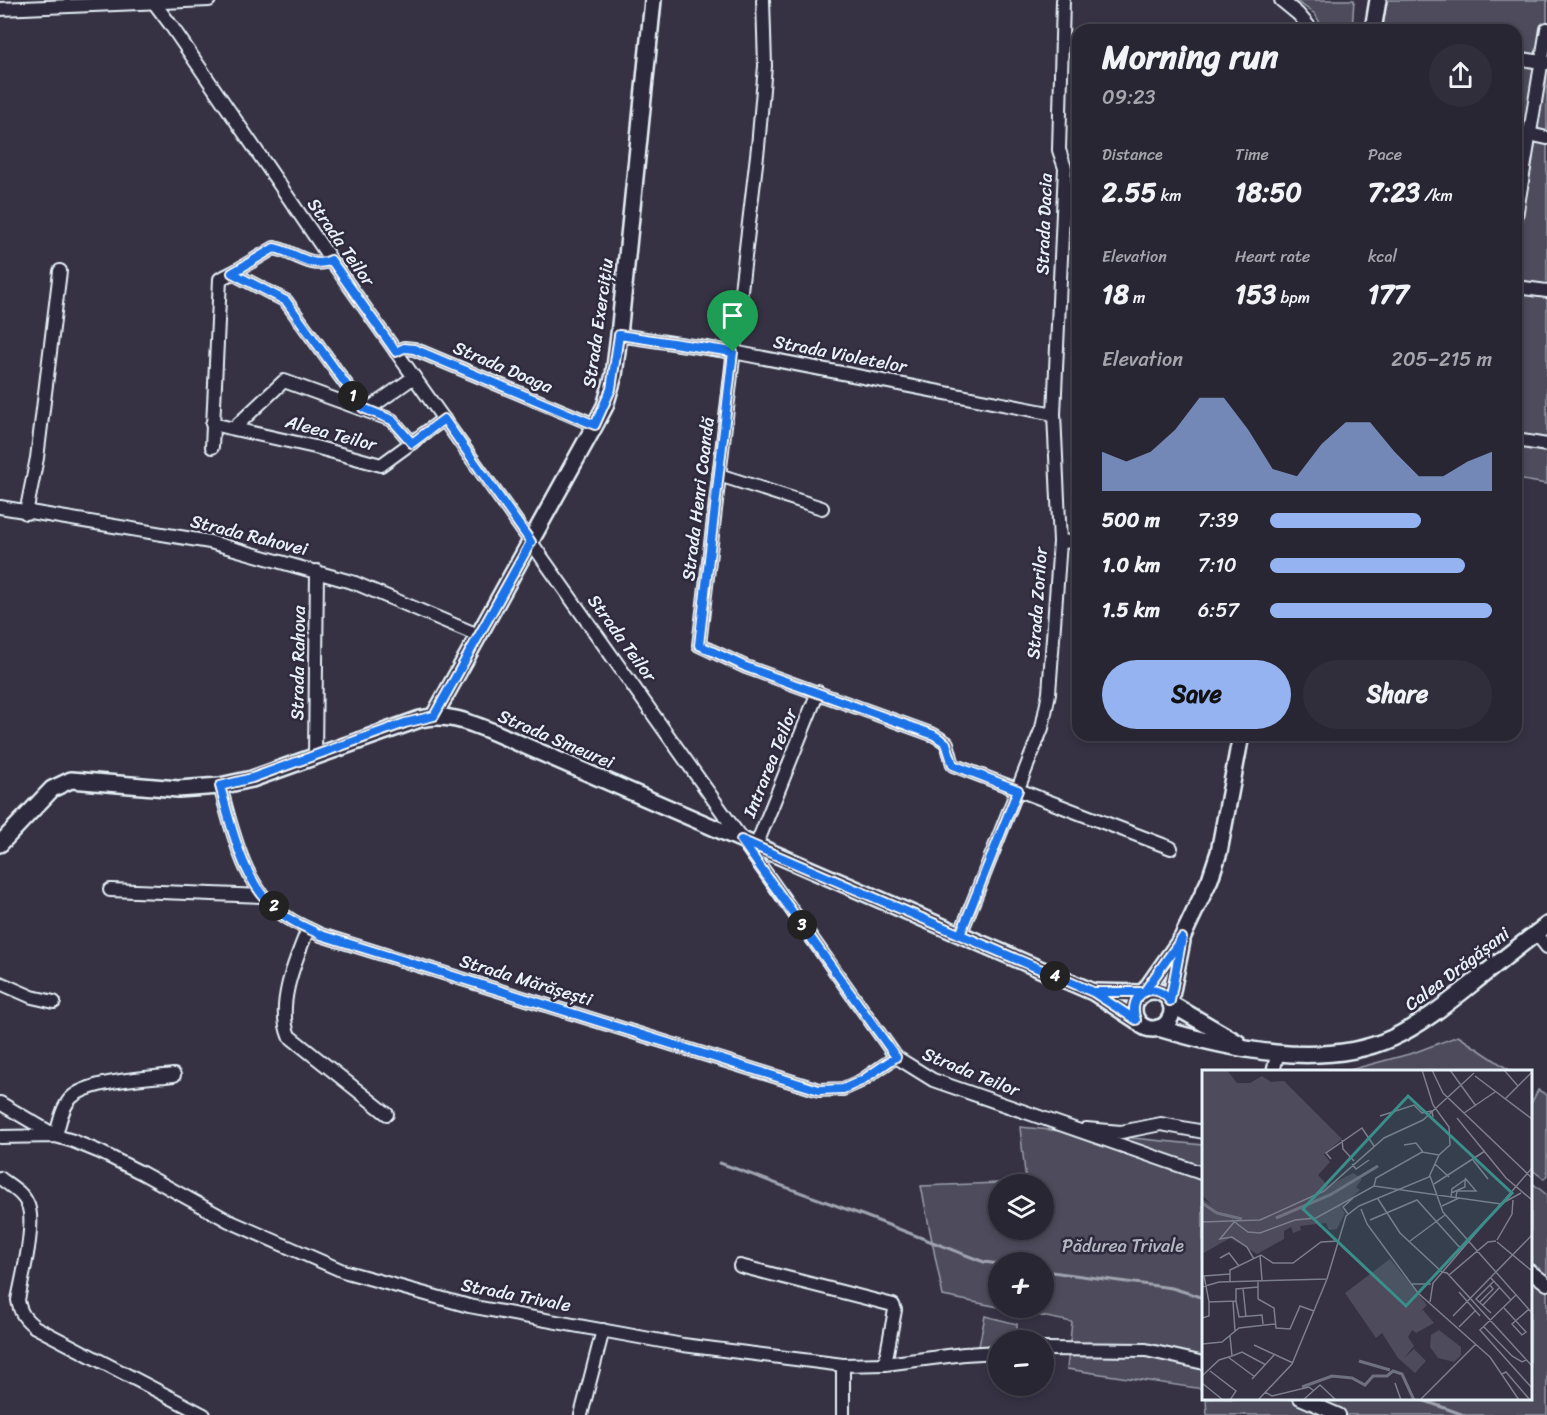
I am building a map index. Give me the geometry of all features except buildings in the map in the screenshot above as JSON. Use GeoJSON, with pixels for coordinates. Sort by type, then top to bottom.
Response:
{"type":"FeatureCollection","features":[{"type":"Feature","properties":{"kind":"main road","name":"Strada Exercițiu"},"geometry":{"type":"LineString","coordinates":[[434,716],[595,425],[611,389],[619,335],[653,0]]}},
{"type":"Feature","properties":{"kind":"main road"},"geometry":{"type":"LineString","coordinates":[[1374,24],[1378,0]]}},
{"type":"Feature","properties":{"kind":"main road","name":"Strada Smeurei"},"geometry":{"type":"LineString","coordinates":[[0,844],[52,789],[71,780],[178,789],[220,786],[252,778],[405,723],[434,716],[462,720],[1093,992],[1136,1020]]}},
{"type":"Feature","properties":{"kind":"main road"},"geometry":{"type":"LineString","coordinates":[[1182,938],[1171,1003],[1172,1010],[1168,1021],[1158,1028],[1146,1028],[1136,1020],[1133,1008],[1138,997],[1182,938],[1198,907],[1219,852],[1240,741]]}},
{"type":"Feature","properties":{"kind":"main road","name":"Calea Drăgășani"},"geometry":{"type":"LineString","coordinates":[[1158,1028],[1198,1040],[1296,1054],[1344,1052],[1366,1047],[1391,1039],[1434,1013],[1541,929]]}},
{"type":"Feature","properties":{"kind":"main road"},"geometry":{"type":"LineString","coordinates":[[1143,993],[1156,991],[1167,996],[1171,1003]]}},
{"type":"Feature","properties":{"kind":"main road","name":"Strada Smeurei"},"geometry":{"type":"LineString","coordinates":[[1093,992],[1143,993]]}},
{"type":"Feature","properties":{"kind":"main road","name":"Calea Drăgășani"},"geometry":{"type":"LineString","coordinates":[[1171,1003],[1246,1048]]}},
{"type":"Feature","properties":{"kind":"street"},"geometry":{"type":"LineString","coordinates":[[0,9],[209,0]]}},
{"type":"Feature","properties":{"kind":"street","name":"Strada Henri Coandă"},"geometry":{"type":"LineString","coordinates":[[763,0],[765,66],[759,135],[699,645],[746,667],[934,735],[946,743],[953,765],[1018,790]]}},
{"type":"Feature","properties":{"kind":"street","name":"Strada Dacia"},"geometry":{"type":"LineString","coordinates":[[1054,414],[1065,168],[1059,150],[1063,0]]}},
{"type":"Feature","properties":{"kind":"street"},"geometry":{"type":"LineString","coordinates":[[1281,0],[1307,24]]}},
{"type":"Feature","properties":{"kind":"street","name":"Strada Teilor"},"geometry":{"type":"LineString","coordinates":[[153,1],[414,378],[896,1057],[933,1080],[1202,1174]]}},
{"type":"Feature","properties":{"kind":"street"},"geometry":{"type":"LineString","coordinates":[[1522,181],[1544,63],[1547,29]]}},
{"type":"Feature","properties":{"kind":"street"},"geometry":{"type":"LineString","coordinates":[[1522,59],[1544,63]]}},
{"type":"Feature","properties":{"kind":"street"},"geometry":{"type":"LineString","coordinates":[[1522,132],[1547,138]]}},
{"type":"Feature","properties":{"kind":"street"},"geometry":{"type":"LineString","coordinates":[[212,447],[220,279],[274,248],[286,250],[316,264],[322,265],[331,260]]}},
{"type":"Feature","properties":{"kind":"street"},"geometry":{"type":"LineString","coordinates":[[26,513],[37,458],[60,271]]}},
{"type":"Feature","properties":{"kind":"street","name":"Aleea Teilor"},"geometry":{"type":"LineString","coordinates":[[232,273],[286,301],[363,408]]}},
{"type":"Feature","properties":{"kind":"street"},"geometry":{"type":"LineString","coordinates":[[1522,288],[1547,291]]}},
{"type":"Feature","properties":{"kind":"street","name":"Strada Violetelor"},"geometry":{"type":"LineString","coordinates":[[619,335],[733,352],[1054,414]]}},
{"type":"Feature","properties":{"kind":"street","name":"Strada Doaga"},"geometry":{"type":"LineString","coordinates":[[396,352],[404,348],[414,349],[595,425]]}},
{"type":"Feature","properties":{"kind":"street","name":"Aleea Teilor"},"geometry":{"type":"LineString","coordinates":[[363,408],[370,408],[414,378]]}},
{"type":"Feature","properties":{"kind":"street","name":"Aleea Teilor"},"geometry":{"type":"LineString","coordinates":[[234,428],[284,381],[392,420],[412,443]]}},
{"type":"Feature","properties":{"kind":"street","name":"Strada Zorilor"},"geometry":{"type":"LineString","coordinates":[[960,935],[1042,728],[1049,693],[1060,542],[1054,414]]}},
{"type":"Feature","properties":{"kind":"street","name":"Aleea Teilor"},"geometry":{"type":"LineString","coordinates":[[212,424],[315,447],[374,465],[381,465],[444,419]]}},
{"type":"Feature","properties":{"kind":"street"},"geometry":{"type":"LineString","coordinates":[[1522,441],[1547,446]]}},
{"type":"Feature","properties":{"kind":"street"},"geometry":{"type":"LineString","coordinates":[[719,475],[822,508]]}},
{"type":"Feature","properties":{"kind":"street","name":"Strada Rahovei"},"geometry":{"type":"LineString","coordinates":[[0,507],[201,540],[317,571],[380,592],[478,636]]}},
{"type":"Feature","properties":{"kind":"street"},"geometry":{"type":"LineString","coordinates":[[1060,542],[1072,541]]}},
{"type":"Feature","properties":{"kind":"street","name":"Strada Rahova"},"geometry":{"type":"LineString","coordinates":[[315,756],[317,571]]}},
{"type":"Feature","properties":{"kind":"street","name":"Intrarea Teilor"},"geometry":{"type":"LineString","coordinates":[[756,846],[818,692]]}},
{"type":"Feature","properties":{"kind":"street","name":"Strada Mărășești"},"geometry":{"type":"LineString","coordinates":[[220,786],[239,854],[263,896],[286,918],[321,935],[819,1090],[843,1089],[861,1081],[896,1057]]}},
{"type":"Feature","properties":{"kind":"street"},"geometry":{"type":"LineString","coordinates":[[1018,790],[1171,848]]}},
{"type":"Feature","properties":{"kind":"street"},"geometry":{"type":"LineString","coordinates":[[111,890],[263,896]]}},
{"type":"Feature","properties":{"kind":"street"},"geometry":{"type":"LineString","coordinates":[[308,928],[293,968],[285,1006],[284,1025],[289,1036],[387,1114]]}},
{"type":"Feature","properties":{"kind":"street"},"geometry":{"type":"LineString","coordinates":[[1541,929],[1547,947]]}},
{"type":"Feature","properties":{"kind":"street"},"geometry":{"type":"LineString","coordinates":[[0,983],[32,997],[54,1002]]}},
{"type":"Feature","properties":{"kind":"street"},"geometry":{"type":"LineString","coordinates":[[1273,1070],[1278,1052]]}},
{"type":"Feature","properties":{"kind":"street"},"geometry":{"type":"LineString","coordinates":[[56,1136],[63,1112],[71,1097],[82,1091],[102,1084],[125,1080],[174,1076]]}},
{"type":"Feature","properties":{"kind":"street","name":"Strada Trivale"},"geometry":{"type":"LineString","coordinates":[[0,1103],[56,1136],[100,1152],[228,1221],[343,1271],[469,1306],[683,1345],[843,1365],[885,1364],[988,1353]]}},
{"type":"Feature","properties":{"kind":"street"},"geometry":{"type":"LineString","coordinates":[[1066,1127],[1120,1132],[1161,1124],[1202,1131]]}},
{"type":"Feature","properties":{"kind":"street","name":"Strada Trivale"},"geometry":{"type":"LineString","coordinates":[[0,1137],[56,1136]]}},
{"type":"Feature","properties":{"kind":"street"},"geometry":{"type":"LineString","coordinates":[[0,1178],[20,1193],[30,1212],[30,1231],[18,1300],[25,1318],[35,1327],[204,1415]]}},
{"type":"Feature","properties":{"kind":"street"},"geometry":{"type":"LineString","coordinates":[[740,1266],[893,1305],[895,1310],[885,1364]]}},
{"type":"Feature","properties":{"kind":"street"},"geometry":{"type":"LineString","coordinates":[[1532,1273],[1547,1284]]}},
{"type":"Feature","properties":{"kind":"street"},"geometry":{"type":"LineString","coordinates":[[581,1415],[603,1330]]}},
{"type":"Feature","properties":{"kind":"street"},"geometry":{"type":"LineString","coordinates":[[1054,1349],[1146,1350],[1202,1363]]}},
{"type":"Feature","properties":{"kind":"street"},"geometry":{"type":"LineString","coordinates":[[843,1365],[843,1415]]}},
{"type":"Feature","properties":{"kind":"street"},"geometry":{"type":"LineString","coordinates":[[1305,1400],[1339,1415]]}},
{"type":"Feature","properties":{"kind":"green space"},"geometry":{"type":"Polygon","coordinates":[[[1295,0],[1354,0],[1352,24],[1321,24],[1315,14],[1295,0]]]}},
{"type":"Feature","properties":{"kind":"green space"},"geometry":{"type":"Polygon","coordinates":[[[1381,0],[1547,0],[1547,484],[1522,480],[1522,24],[1377,24],[1381,0]]]}},
{"type":"Feature","properties":{"kind":"green space"},"geometry":{"type":"Polygon","coordinates":[[[1458,1036],[1509,1070],[1350,1070],[1413,1053],[1458,1036]]]}},
{"type":"Feature","properties":{"kind":"green space"},"geometry":{"type":"Polygon","coordinates":[[[1538,1090],[1547,1095],[1547,1175],[1544,1179],[1532,1170],[1532,1102],[1538,1090]]]}},
{"type":"Feature","properties":{"kind":"green space","name":"Pădurea Trivale"},"geometry":{"type":"Polygon","coordinates":[[[1020,1127],[1202,1145],[1202,1389],[1067,1369],[1072,1322],[1052,1318],[1054,1318],[1054,1252],[988,1252],[988,1305],[943,1296],[921,1186],[988,1183],[988,1240],[1054,1240],[1054,1174],[1025,1174],[1020,1127]]]}},
{"type":"Feature","properties":{"kind":"green space"},"geometry":{"type":"Polygon","coordinates":[[[1532,1183],[1547,1195],[1547,1415],[1207,1415],[1206,1400],[1532,1400],[1532,1183]]]}},
{"type":"Feature","properties":{"kind":"green space"},"geometry":{"type":"Polygon","coordinates":[[[985,1316],[1017,1324],[1017,1330],[988,1330],[988,1346],[979,1346],[985,1316]]]}},
{"type":"Feature","properties":{"kind":"waterway"},"geometry":{"type":"LineString","coordinates":[[720,1163],[988,1263]]}},
{"type":"Feature","properties":{"kind":"waterway"},"geometry":{"type":"LineString","coordinates":[[1054,1272],[1172,1288],[1202,1297]]}},
{"type":"Feature","properties":{"kind":"waterway"},"geometry":{"type":"LineString","coordinates":[[1423,1400],[1464,1415]]}},
{"type":"Feature","properties":{"kind":"route"},"geometry":{"type":"LineString","coordinates":[[733,352],[619,335],[611,389],[595,425],[414,349],[404,348],[396,352],[331,260],[322,265],[316,264],[286,250],[274,248],[232,273],[286,301],[355,399],[363,408],[396,423],[412,443],[444,419],[531,542],[434,716],[405,723],[252,778],[220,786],[239,854],[263,896],[286,918],[321,935],[819,1090],[843,1089],[861,1081],[896,1057],[741,840],[960,935],[1043,970],[1093,992],[1144,992],[1182,938],[1170,1001],[1162,993],[1150,990],[1144,992],[1138,997],[1133,1008],[1136,1020],[1093,992],[960,935],[1018,790],[953,765],[946,743],[934,735],[746,667],[699,645],[733,352]]}}]}
